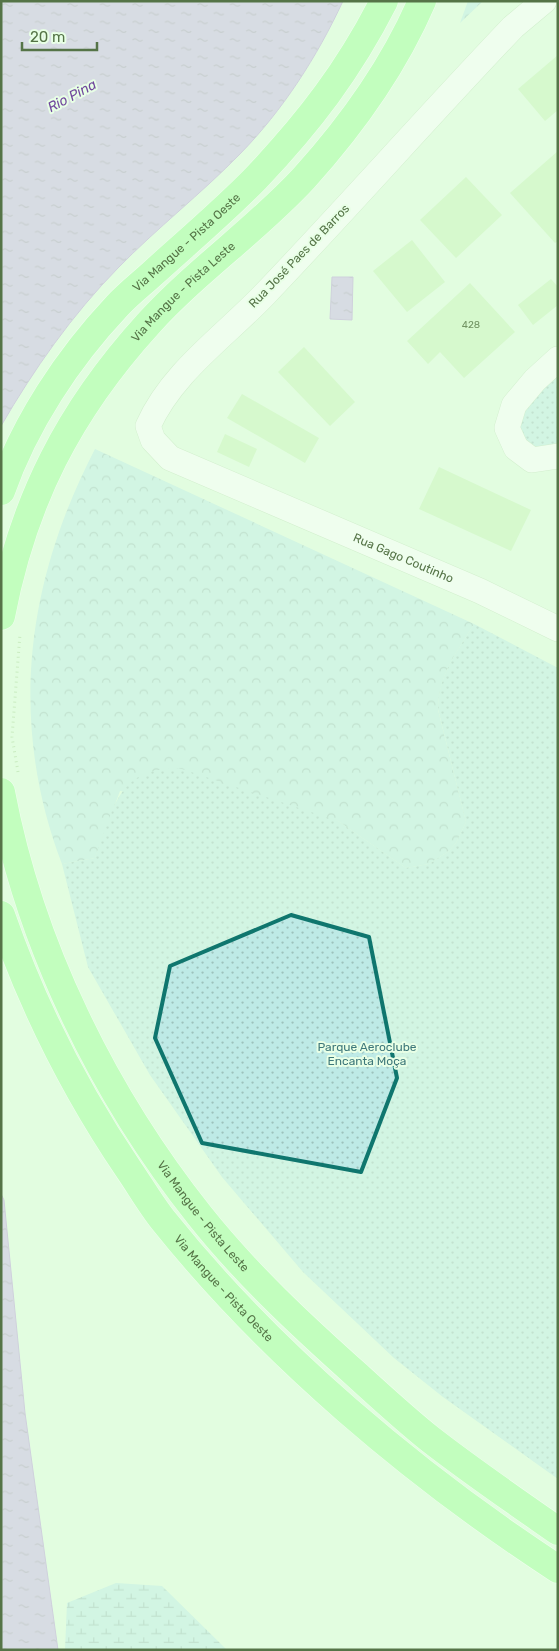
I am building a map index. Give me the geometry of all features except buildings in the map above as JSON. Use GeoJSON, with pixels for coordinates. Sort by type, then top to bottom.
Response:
{"type":"FeatureCollection","features":[{"type":"Feature","properties":{"kind":"main road","name":"Via Mangue - Pista Oeste"},"geometry":{"type":"LineString","coordinates":[[1,491],[8,472],[42,406],[83,346],[118,305],[255,179],[315,112],[361,46],[384,1]]}},
{"type":"Feature","properties":{"kind":"main road","name":"Via Mangue - Pista Leste"},"geometry":{"type":"LineString","coordinates":[[11,623],[21,531],[58,447],[86,402],[148,324],[303,178],[351,121],[382,78],[422,1]]}},
{"type":"Feature","properties":{"kind":"main road","name":"Via Mangue - Pista Leste"},"geometry":{"type":"LineString","coordinates":[[10,783],[25,889],[47,949],[88,1044],[144,1140],[200,1217],[299,1324],[383,1398],[429,1438],[558,1531]]}},
{"type":"Feature","properties":{"kind":"main road","name":"Via Mangue - Pista Oeste"},"geometry":{"type":"LineString","coordinates":[[1,915],[20,969],[52,1042],[104,1133],[162,1218],[217,1284],[276,1346],[358,1418],[441,1485],[558,1569]]}},
{"type":"Feature","properties":{"kind":"street","name":"Rua José Paes de Barros"},"geometry":{"type":"LineString","coordinates":[[250,490],[170,458],[153,440],[148,426],[157,405],[195,362],[263,296],[513,27],[544,1]]}},
{"type":"Feature","properties":{"kind":"street"},"geometry":{"type":"LineString","coordinates":[[558,359],[535,380],[514,405],[507,428],[516,448],[532,460],[558,456]]}},
{"type":"Feature","properties":{"kind":"street","name":"Rua Gago Coutinho"},"geometry":{"type":"LineString","coordinates":[[250,490],[480,591],[558,629]]}},
{"type":"Feature","properties":{"kind":"path"},"geometry":{"type":"LineString","coordinates":[[10,783],[12,737],[11,623]]}},
{"type":"Feature","properties":{"kind":"highlighted area"},"geometry":{"type":"Polygon","coordinates":[[[291,915],[369,937],[397,1078],[361,1172],[202,1143],[155,1038],[170,966],[291,915]]]}},
{"type":"Feature","properties":{"kind":"green space"},"geometry":{"type":"Polygon","coordinates":[[[468,1],[483,1],[460,23],[468,1]]]}},
{"type":"Feature","properties":{"kind":"green space"},"geometry":{"type":"Polygon","coordinates":[[[558,373],[558,452],[554,454],[520,443],[518,409],[558,373]]]}},
{"type":"Feature","properties":{"kind":"green space"},"geometry":{"type":"Polygon","coordinates":[[[95,449],[474,624],[445,674],[439,697],[438,710],[466,822],[456,843],[449,851],[429,864],[406,868],[338,821],[120,791],[95,858],[62,864],[45,811],[35,758],[31,705],[32,653],[40,601],[53,550],[72,499],[95,449]]]}},
{"type":"Feature","properties":{"kind":"green space","name":"Parque Aeroclube Encanta Moça"},"geometry":{"type":"Polygon","coordinates":[[[474,624],[558,668],[558,1479],[443,1397],[394,1358],[303,1272],[222,1177],[150,1075],[88,967],[62,864],[95,858],[114,807],[121,794],[131,783],[143,775],[160,770],[182,769],[338,821],[406,868],[429,864],[449,851],[456,843],[466,822],[438,709],[439,696],[445,674],[474,624]]]}},
{"type":"Feature","properties":{"kind":"green space"},"geometry":{"type":"Polygon","coordinates":[[[116,1583],[162,1586],[227,1650],[65,1650],[67,1603],[116,1583]]]}},
{"type":"Feature","properties":{"kind":"water","name":"Rio Pina"},"geometry":{"type":"Polygon","coordinates":[[[1,1],[343,1],[322,42],[298,82],[271,119],[225,169],[133,253],[85,304],[55,343],[1,426],[1,1]]]}},
{"type":"Feature","properties":{"kind":"water"},"geometry":{"type":"Polygon","coordinates":[[[332,277],[353,277],[352,320],[330,319],[332,277]]]}},
{"type":"Feature","properties":{"kind":"water"},"geometry":{"type":"Polygon","coordinates":[[[1,1194],[4,1200],[25,1413],[58,1650],[1,1650],[1,1194]]]}}]}
